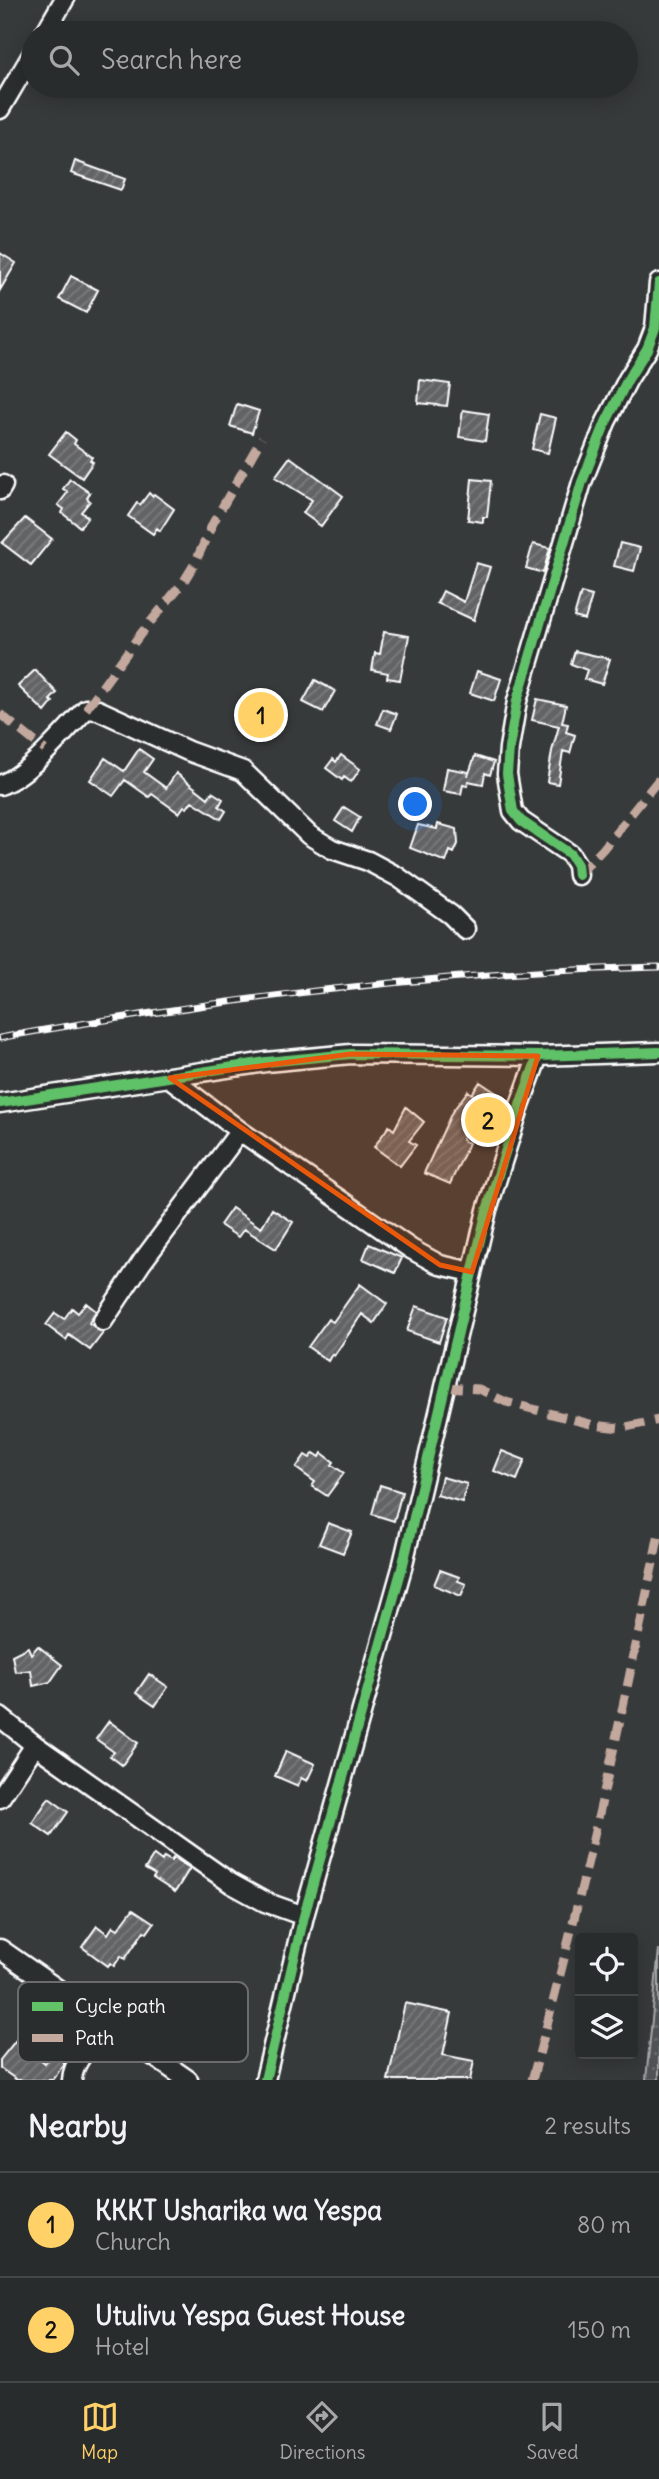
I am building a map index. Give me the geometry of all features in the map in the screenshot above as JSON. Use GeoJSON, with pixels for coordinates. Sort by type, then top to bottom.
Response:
{"type":"FeatureCollection","features":[{"type":"Feature","properties":{"kind":"street"},"geometry":{"type":"LineString","coordinates":[[51,21],[64,0]]}},
{"type":"Feature","properties":{"kind":"street"},"geometry":{"type":"LineString","coordinates":[[0,109],[21,73]]}},
{"type":"Feature","properties":{"kind":"street"},"geometry":{"type":"LineString","coordinates":[[578,875],[577,865],[570,854],[521,821],[513,811],[507,774],[509,748],[517,701],[582,482],[606,422],[647,349],[655,328],[659,283]]}},
{"type":"Feature","properties":{"kind":"street"},"geometry":{"type":"LineString","coordinates":[[0,785],[25,771],[86,709],[98,710],[188,751],[243,771],[309,835],[331,849],[368,861],[398,877],[451,915],[465,929]]}},
{"type":"Feature","properties":{"kind":"street"},"geometry":{"type":"LineString","coordinates":[[0,1103],[266,1062],[351,1054],[538,1056],[659,1052]]}},
{"type":"Feature","properties":{"kind":"street"},"geometry":{"type":"LineString","coordinates":[[265,2080],[304,1916],[402,1568],[487,1210],[538,1056]]}},
{"type":"Feature","properties":{"kind":"street"},"geometry":{"type":"LineString","coordinates":[[170,1078],[240,1131],[411,1249],[440,1265],[472,1272]]}},
{"type":"Feature","properties":{"kind":"street"},"geometry":{"type":"LineString","coordinates":[[103,1321],[142,1262],[240,1131]]}},
{"type":"Feature","properties":{"kind":"street"},"geometry":{"type":"LineString","coordinates":[[0,1717],[35,1745],[232,1884],[265,1902],[304,1916]]}},
{"type":"Feature","properties":{"kind":"street"},"geometry":{"type":"LineString","coordinates":[[0,1798],[35,1745]]}},
{"type":"Feature","properties":{"kind":"street"},"geometry":{"type":"LineString","coordinates":[[0,1949],[47,1982]]}},
{"type":"Feature","properties":{"kind":"street"},"geometry":{"type":"LineString","coordinates":[[72,2080],[72,2073],[79,2062]]}},
{"type":"Feature","properties":{"kind":"street"},"geometry":{"type":"LineString","coordinates":[[162,2062],[188,2080]]}},
{"type":"Feature","properties":{"kind":"highlighted area"},"geometry":{"type":"Polygon","coordinates":[[[351,1054],[538,1056],[472,1272],[440,1265],[170,1078],[351,1054]]]}},
{"type":"Feature","properties":{"kind":"shaded area"},"geometry":{"type":"Polygon","coordinates":[[[659,1949],[659,2080],[646,2080],[659,1949]]]}},
{"type":"Feature","properties":{"kind":"building"},"geometry":{"type":"Polygon","coordinates":[[[75,161],[125,179],[121,190],[71,173],[75,161]]]}},
{"type":"Feature","properties":{"kind":"building"},"geometry":{"type":"Polygon","coordinates":[[[0,253],[16,263],[0,290],[0,253]]]}},
{"type":"Feature","properties":{"kind":"building"},"geometry":{"type":"Polygon","coordinates":[[[71,276],[98,290],[86,313],[59,299],[71,276]]]}},
{"type":"Feature","properties":{"kind":"building"},"geometry":{"type":"Polygon","coordinates":[[[420,380],[450,384],[447,406],[418,403],[420,380]]]}},
{"type":"Feature","properties":{"kind":"building"},"geometry":{"type":"Polygon","coordinates":[[[237,404],[259,411],[252,433],[230,426],[237,404]]]}},
{"type":"Feature","properties":{"kind":"building"},"geometry":{"type":"Polygon","coordinates":[[[463,410],[489,414],[485,441],[459,437],[463,410]]]}},
{"type":"Feature","properties":{"kind":"building"},"geometry":{"type":"Polygon","coordinates":[[[540,414],[556,418],[548,453],[532,449],[540,414]]]}},
{"type":"Feature","properties":{"kind":"building"},"geometry":{"type":"Polygon","coordinates":[[[66,432],[76,440],[74,444],[92,457],[90,460],[93,462],[82,478],[49,454],[66,432]]]}},
{"type":"Feature","properties":{"kind":"building"},"geometry":{"type":"Polygon","coordinates":[[[290,457],[343,496],[321,526],[303,513],[312,500],[275,477],[290,457]]]}},
{"type":"Feature","properties":{"kind":"building"},"geometry":{"type":"Polygon","coordinates":[[[70,479],[90,493],[87,498],[90,501],[81,512],[88,517],[80,527],[62,513],[64,509],[58,505],[68,492],[63,489],[70,479]]]}},
{"type":"Feature","properties":{"kind":"building"},"geometry":{"type":"Polygon","coordinates":[[[472,479],[491,481],[487,517],[483,517],[483,522],[468,520],[472,479]]]}},
{"type":"Feature","properties":{"kind":"building"},"geometry":{"type":"Polygon","coordinates":[[[149,493],[174,509],[160,531],[157,528],[153,534],[128,516],[137,503],[140,505],[149,493]]]}},
{"type":"Feature","properties":{"kind":"building"},"geometry":{"type":"Polygon","coordinates":[[[25,518],[52,539],[31,565],[2,543],[25,518]]]}},
{"type":"Feature","properties":{"kind":"building"},"geometry":{"type":"Polygon","coordinates":[[[620,543],[640,548],[634,571],[614,566],[620,543]]]}},
{"type":"Feature","properties":{"kind":"building"},"geometry":{"type":"Polygon","coordinates":[[[533,544],[550,548],[543,573],[526,568],[533,544]]]}},
{"type":"Feature","properties":{"kind":"building"},"geometry":{"type":"Polygon","coordinates":[[[476,563],[490,567],[474,620],[437,603],[443,591],[464,602],[476,563]]]}},
{"type":"Feature","properties":{"kind":"building"},"geometry":{"type":"Polygon","coordinates":[[[581,593],[592,596],[585,620],[574,617],[581,593]]]}},
{"type":"Feature","properties":{"kind":"building"},"geometry":{"type":"Polygon","coordinates":[[[384,632],[409,636],[400,680],[387,678],[388,673],[372,670],[375,653],[380,654],[384,632]]]}},
{"type":"Feature","properties":{"kind":"building"},"geometry":{"type":"Polygon","coordinates":[[[575,651],[610,659],[602,684],[584,679],[587,670],[571,664],[575,651]]]}},
{"type":"Feature","properties":{"kind":"building"},"geometry":{"type":"Polygon","coordinates":[[[35,670],[57,693],[50,700],[53,702],[45,712],[18,686],[35,670]]]}},
{"type":"Feature","properties":{"kind":"building"},"geometry":{"type":"Polygon","coordinates":[[[477,671],[501,679],[494,701],[470,693],[477,671]]]}},
{"type":"Feature","properties":{"kind":"building"},"geometry":{"type":"Polygon","coordinates":[[[315,680],[335,691],[323,712],[303,702],[315,680]]]}},
{"type":"Feature","properties":{"kind":"building"},"geometry":{"type":"Polygon","coordinates":[[[254,693],[276,709],[253,741],[240,732],[256,709],[248,703],[254,693]]]}},
{"type":"Feature","properties":{"kind":"building"},"geometry":{"type":"Polygon","coordinates":[[[537,699],[566,705],[562,723],[568,724],[566,732],[575,735],[570,753],[563,751],[558,784],[547,782],[559,726],[532,720],[537,699]]]}},
{"type":"Feature","properties":{"kind":"building"},"geometry":{"type":"Polygon","coordinates":[[[383,709],[397,714],[391,729],[377,724],[383,709]]]}},
{"type":"Feature","properties":{"kind":"building"},"geometry":{"type":"Polygon","coordinates":[[[139,749],[153,759],[144,772],[166,788],[176,773],[208,798],[212,792],[223,799],[219,806],[226,811],[221,819],[192,801],[179,813],[152,794],[149,797],[125,780],[113,796],[90,780],[105,758],[124,771],[139,749]]]}},
{"type":"Feature","properties":{"kind":"building"},"geometry":{"type":"Polygon","coordinates":[[[341,755],[360,769],[351,782],[344,777],[342,780],[326,768],[333,759],[336,762],[341,755]]]}},
{"type":"Feature","properties":{"kind":"building"},"geometry":{"type":"Polygon","coordinates":[[[475,756],[494,762],[490,775],[485,773],[483,784],[468,781],[467,786],[463,785],[461,794],[443,791],[447,768],[469,772],[468,776],[475,756]]]}},
{"type":"Feature","properties":{"kind":"building"},"geometry":{"type":"Polygon","coordinates":[[[344,807],[360,817],[352,832],[335,821],[344,807]]]}},
{"type":"Feature","properties":{"kind":"building"},"geometry":{"type":"Polygon","coordinates":[[[438,824],[457,829],[458,844],[454,853],[450,851],[446,862],[410,848],[418,825],[437,829],[438,824]]]}},
{"type":"Feature","properties":{"kind":"building"},"geometry":{"type":"Polygon","coordinates":[[[480,1082],[507,1100],[488,1127],[471,1115],[462,1140],[469,1143],[450,1184],[424,1173],[452,1112],[468,1091],[472,1094],[480,1082]]]}},
{"type":"Feature","properties":{"kind":"building"},"geometry":{"type":"Polygon","coordinates":[[[406,1107],[424,1122],[409,1141],[416,1145],[400,1166],[374,1147],[389,1126],[394,1130],[406,1107]]]}},
{"type":"Feature","properties":{"kind":"building"},"geometry":{"type":"Polygon","coordinates":[[[232,1208],[261,1228],[272,1209],[293,1222],[276,1249],[244,1229],[238,1237],[220,1225],[232,1208]]]}},
{"type":"Feature","properties":{"kind":"building"},"geometry":{"type":"Polygon","coordinates":[[[369,1244],[402,1258],[395,1273],[363,1259],[369,1244]]]}},
{"type":"Feature","properties":{"kind":"building"},"geometry":{"type":"Polygon","coordinates":[[[360,1284],[387,1304],[374,1323],[362,1314],[328,1361],[308,1347],[328,1319],[333,1322],[360,1284]]]}},
{"type":"Feature","properties":{"kind":"building"},"geometry":{"type":"Polygon","coordinates":[[[86,1303],[96,1311],[89,1323],[103,1333],[90,1350],[69,1335],[66,1340],[46,1325],[55,1313],[64,1319],[72,1308],[78,1313],[86,1303]]]}},
{"type":"Feature","properties":{"kind":"building"},"geometry":{"type":"Polygon","coordinates":[[[416,1306],[447,1317],[439,1342],[407,1331],[416,1306]]]}},
{"type":"Feature","properties":{"kind":"building"},"geometry":{"type":"Polygon","coordinates":[[[502,1451],[525,1460],[517,1480],[494,1471],[502,1451]]]}},
{"type":"Feature","properties":{"kind":"building"},"geometry":{"type":"Polygon","coordinates":[[[314,1453],[320,1457],[322,1453],[334,1462],[332,1465],[344,1473],[327,1496],[312,1486],[315,1482],[296,1468],[305,1455],[310,1458],[314,1453]]]}},
{"type":"Feature","properties":{"kind":"building"},"geometry":{"type":"Polygon","coordinates":[[[442,1477],[467,1484],[462,1502],[437,1495],[442,1477]]]}},
{"type":"Feature","properties":{"kind":"building"},"geometry":{"type":"Polygon","coordinates":[[[380,1485],[402,1492],[394,1521],[372,1514],[380,1485]]]}},
{"type":"Feature","properties":{"kind":"building"},"geometry":{"type":"Polygon","coordinates":[[[328,1523],[352,1532],[343,1553],[319,1544],[328,1523]]]}},
{"type":"Feature","properties":{"kind":"building"},"geometry":{"type":"Polygon","coordinates":[[[440,1570],[459,1577],[458,1581],[466,1584],[461,1596],[434,1585],[440,1570]]]}},
{"type":"Feature","properties":{"kind":"building"},"geometry":{"type":"Polygon","coordinates":[[[38,1646],[62,1665],[50,1682],[33,1686],[31,1670],[15,1672],[12,1655],[28,1647],[31,1654],[38,1646]]]}},
{"type":"Feature","properties":{"kind":"building"},"geometry":{"type":"Polygon","coordinates":[[[149,1674],[168,1687],[155,1706],[136,1693],[149,1674]]]}},
{"type":"Feature","properties":{"kind":"building"},"geometry":{"type":"Polygon","coordinates":[[[109,1721],[138,1743],[122,1765],[110,1756],[114,1752],[96,1739],[109,1721]]]}},
{"type":"Feature","properties":{"kind":"building"},"geometry":{"type":"Polygon","coordinates":[[[286,1751],[315,1764],[307,1781],[301,1778],[298,1786],[275,1776],[286,1751]]]}},
{"type":"Feature","properties":{"kind":"building"},"geometry":{"type":"Polygon","coordinates":[[[49,1798],[68,1812],[51,1836],[32,1823],[49,1798]]]}},
{"type":"Feature","properties":{"kind":"building"},"geometry":{"type":"Polygon","coordinates":[[[154,1855],[162,1861],[164,1857],[171,1861],[173,1858],[190,1868],[175,1892],[153,1878],[155,1875],[145,1869],[154,1855]]]}},
{"type":"Feature","properties":{"kind":"building"},"geometry":{"type":"Polygon","coordinates":[[[133,1909],[154,1923],[147,1933],[144,1931],[125,1959],[121,1956],[114,1966],[110,1963],[108,1966],[82,1947],[97,1926],[108,1934],[113,1926],[118,1929],[133,1909]]]}},
{"type":"Feature","properties":{"kind":"building"},"geometry":{"type":"Polygon","coordinates":[[[405,2003],[452,2013],[443,2055],[474,2061],[470,2080],[388,2080],[405,2003]]]}},
{"type":"Feature","properties":{"kind":"building"},"geometry":{"type":"Polygon","coordinates":[[[16,2040],[18,2062],[65,2063],[52,2080],[17,2080],[0,2068],[0,2060],[16,2040]]]}},
{"type":"Feature","properties":{"kind":"railway"},"geometry":{"type":"LineString","coordinates":[[0,1038],[215,1004],[341,988],[468,976],[659,967]]}},
{"type":"Feature","properties":{"kind":"marked path"},"geometry":{"type":"LineString","coordinates":[[86,709],[139,636],[184,581],[213,523],[262,438]]}},
{"type":"Feature","properties":{"kind":"marked path"},"geometry":{"type":"LineString","coordinates":[[0,714],[45,750]]}},
{"type":"Feature","properties":{"kind":"marked path"},"geometry":{"type":"LineString","coordinates":[[578,875],[603,849],[659,779]]}},
{"type":"Feature","properties":{"kind":"marked path"},"geometry":{"type":"LineString","coordinates":[[444,1387],[479,1389],[506,1402],[594,1425],[621,1428],[659,1420]]}},
{"type":"Feature","properties":{"kind":"marked path"},"geometry":{"type":"LineString","coordinates":[[532,2080],[600,1808],[659,1533]]}},
{"type":"Feature","properties":{"kind":"cycle path"},"geometry":{"type":"LineString","coordinates":[[578,875],[577,865],[570,854],[521,821],[513,811],[507,774],[509,748],[517,701],[582,482],[606,422],[647,349],[655,328],[659,283]]}},
{"type":"Feature","properties":{"kind":"cycle path"},"geometry":{"type":"LineString","coordinates":[[0,1103],[266,1062],[351,1054],[538,1056],[659,1052]]}},
{"type":"Feature","properties":{"kind":"cycle path"},"geometry":{"type":"LineString","coordinates":[[265,2080],[304,1916],[402,1568],[487,1210],[538,1056]]}},
{"type":"Feature","properties":{"kind":"place","name":"KKKT Usharika wa Yespa"},"geometry":{"type":"Point","coordinates":[261,715]}},
{"type":"Feature","properties":{"kind":"place","name":"Utulivu Yespa Guest House"},"geometry":{"type":"Point","coordinates":[488,1120]}}]}
